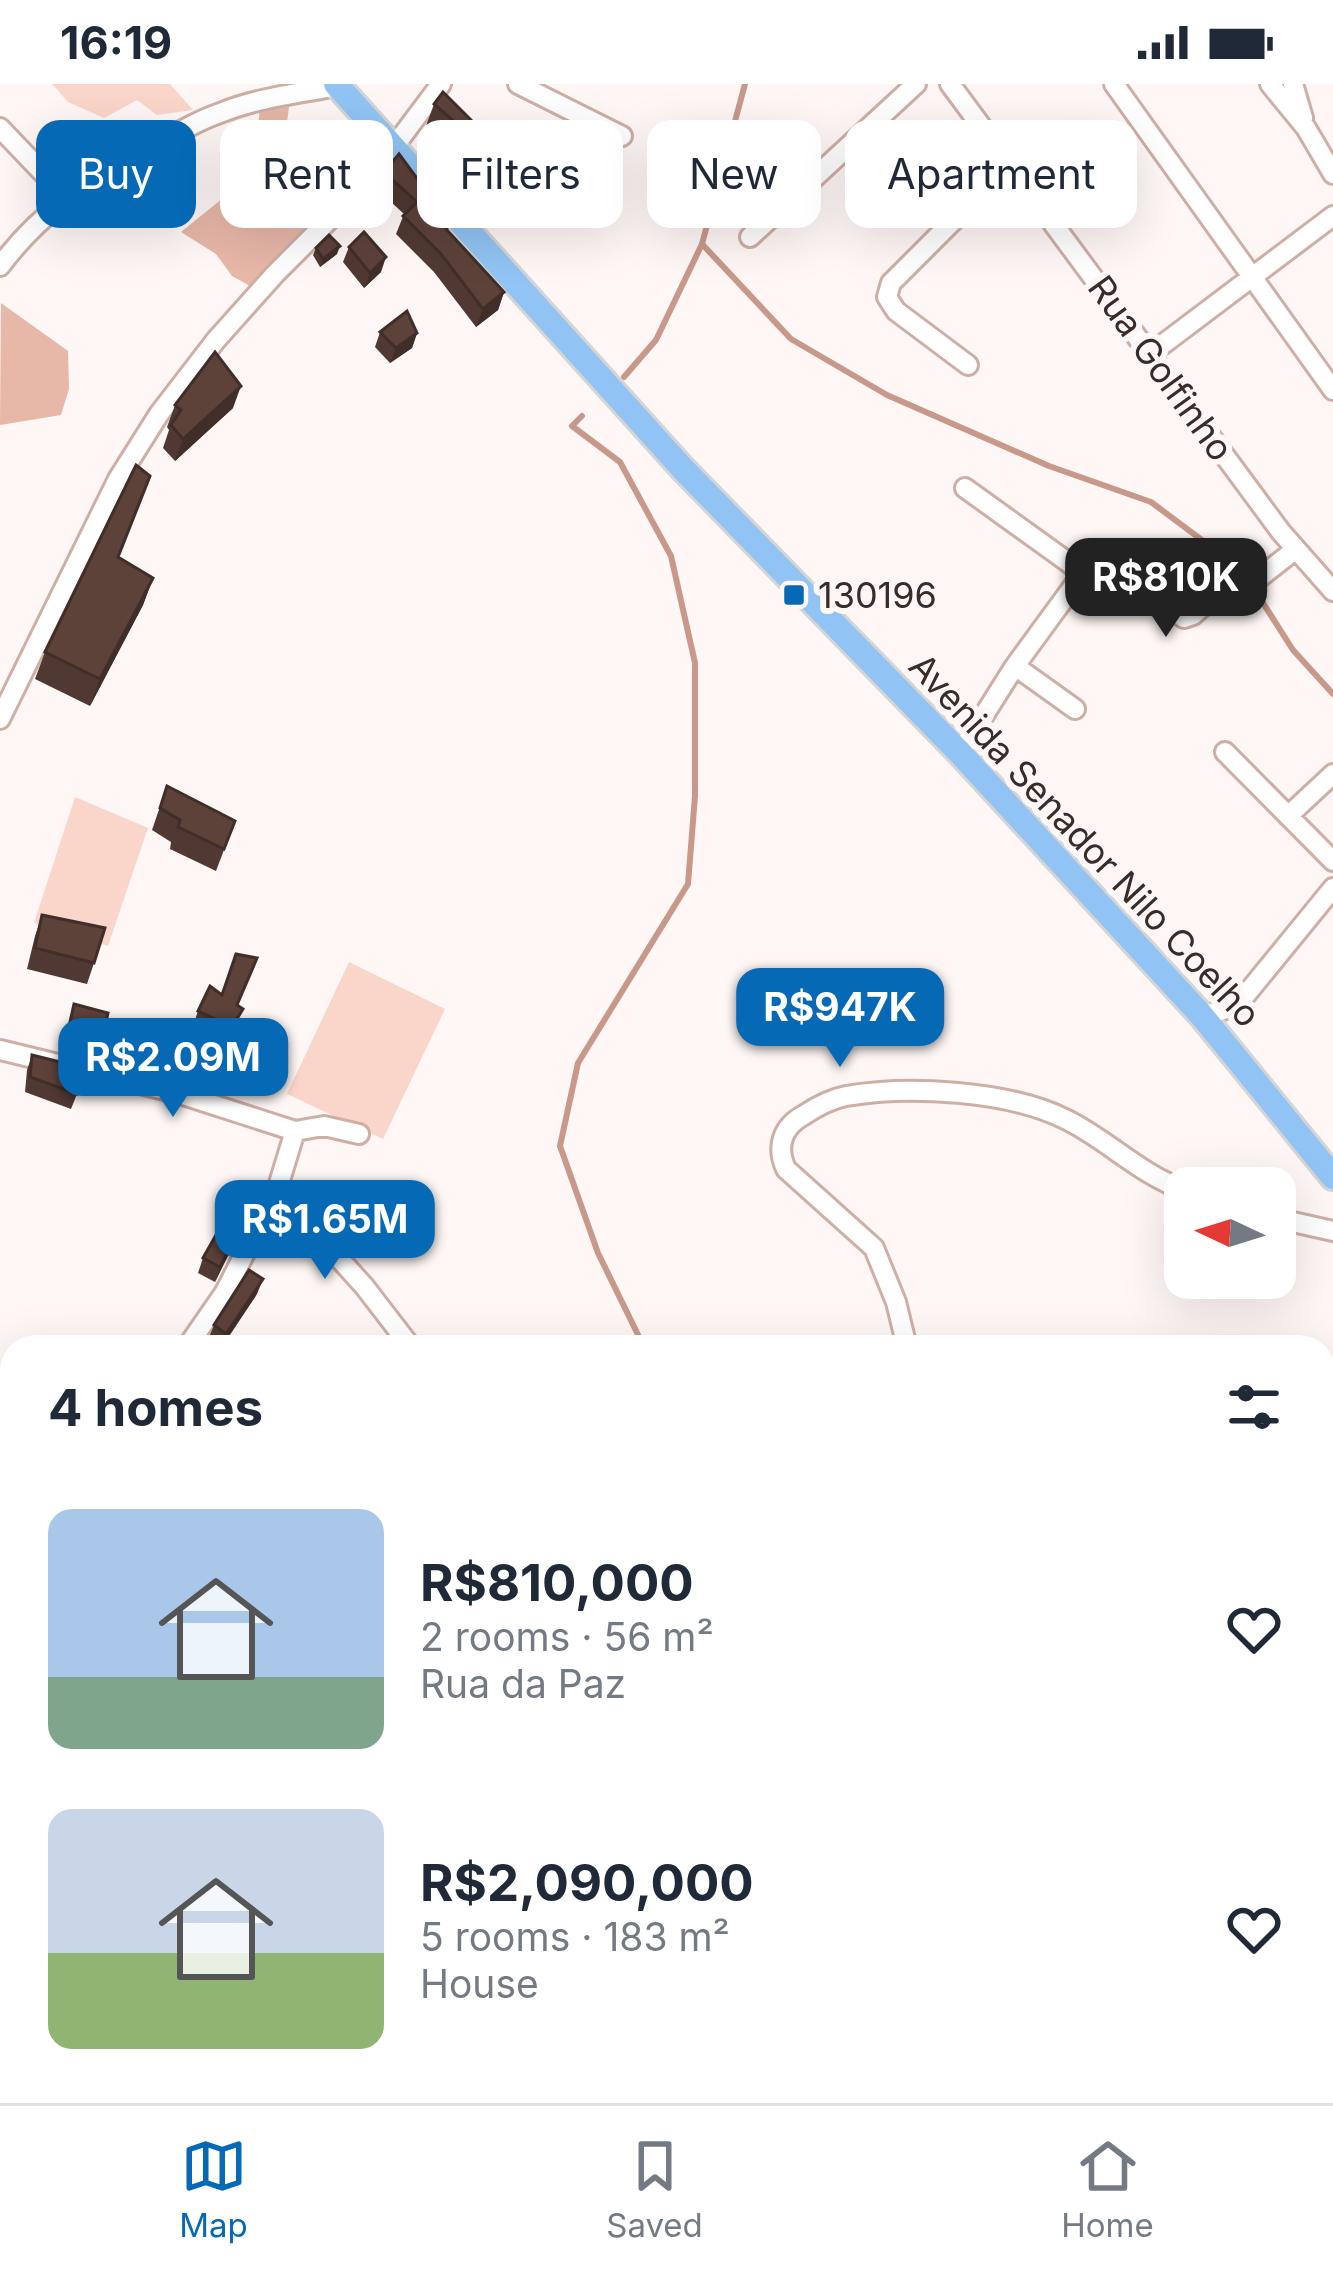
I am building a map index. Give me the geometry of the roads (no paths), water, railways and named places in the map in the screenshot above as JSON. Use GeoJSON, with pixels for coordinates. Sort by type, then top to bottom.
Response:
{"type":"FeatureCollection","features":[{"type":"Feature","properties":{"kind":"main road","name":"Avenida Senador Nilo Coelho"},"geometry":{"type":"LineString","coordinates":[[337,85],[368,120]]}},
{"type":"Feature","properties":{"kind":"main road","name":"Avenida Senador Nilo Coelho"},"geometry":{"type":"LineString","coordinates":[[393,149],[683,469],[960,753],[1202,1016],[1333,1177]]}},
{"type":"Feature","properties":{"kind":"street"},"geometry":{"type":"LineString","coordinates":[[393,147],[441,84]]}},
{"type":"Feature","properties":{"kind":"street"},"geometry":{"type":"LineString","coordinates":[[518,84],[590,120]]}},
{"type":"Feature","properties":{"kind":"street"},"geometry":{"type":"LineString","coordinates":[[750,237],[916,84]]}},
{"type":"Feature","properties":{"kind":"street","name":"Rua Golfinho"},"geometry":{"type":"LineString","coordinates":[[950,84],[976,120]]}},
{"type":"Feature","properties":{"kind":"street"},"geometry":{"type":"LineString","coordinates":[[1114,84],[1333,390]]}},
{"type":"Feature","properties":{"kind":"street"},"geometry":{"type":"LineString","coordinates":[[1270,84],[1306,128],[1333,174]]}},
{"type":"Feature","properties":{"kind":"street"},"geometry":{"type":"LineString","coordinates":[[1293,84],[1306,128]]}},
{"type":"Feature","properties":{"kind":"street"},"geometry":{"type":"LineString","coordinates":[[196,124],[273,90],[337,85]]}},
{"type":"Feature","properties":{"kind":"street"},"geometry":{"type":"LineString","coordinates":[[0,128],[36,166]]}},
{"type":"Feature","properties":{"kind":"street"},"geometry":{"type":"LineString","coordinates":[[1150,354],[1333,216]]}},
{"type":"Feature","properties":{"kind":"street"},"geometry":{"type":"LineString","coordinates":[[0,266],[36,224]]}},
{"type":"Feature","properties":{"kind":"street"},"geometry":{"type":"LineString","coordinates":[[0,719],[118,479],[159,414],[216,340],[321,228]]}},
{"type":"Feature","properties":{"kind":"street"},"geometry":{"type":"LineString","coordinates":[[944,228],[903,268],[888,290],[888,301],[968,365]]}},
{"type":"Feature","properties":{"kind":"street","name":"Rua Golfinho"},"geometry":{"type":"LineString","coordinates":[[1056,228],[1296,549],[1333,591]]}},
{"type":"Feature","properties":{"kind":"street"},"geometry":{"type":"LineString","coordinates":[[965,488],[1083,573],[1128,581],[1184,618],[1193,616],[1226,585],[1250,584],[1296,549]]}},
{"type":"Feature","properties":{"kind":"street"},"geometry":{"type":"LineString","coordinates":[[960,753],[1083,573]]}},
{"type":"Feature","properties":{"kind":"street"},"geometry":{"type":"LineString","coordinates":[[1016,665],[1075,709]]}},
{"type":"Feature","properties":{"kind":"street"},"geometry":{"type":"LineString","coordinates":[[1225,752],[1333,861]]}},
{"type":"Feature","properties":{"kind":"street"},"geometry":{"type":"LineString","coordinates":[[1288,816],[1333,773]]}},
{"type":"Feature","properties":{"kind":"street"},"geometry":{"type":"LineString","coordinates":[[1202,1016],[1244,997],[1333,888]]}},
{"type":"Feature","properties":{"kind":"street"},"geometry":{"type":"LineString","coordinates":[[0,1050],[177,1093],[295,1131],[324,1126],[359,1134]]}},
{"type":"Feature","properties":{"kind":"street"},"geometry":{"type":"LineString","coordinates":[[904,1335],[874,1248],[786,1169],[780,1157],[785,1131],[798,1118],[843,1096],[920,1093],[1006,1099],[1070,1121],[1126,1160],[1164,1179]]}},
{"type":"Feature","properties":{"kind":"street"},"geometry":{"type":"LineString","coordinates":[[195,1335],[225,1292],[278,1190],[295,1131]]}},
{"type":"Feature","properties":{"kind":"street"},"geometry":{"type":"LineString","coordinates":[[278,1190],[402,1335]]}},
{"type":"Feature","properties":{"kind":"street"},"geometry":{"type":"LineString","coordinates":[[1296,1223],[1333,1231]]}},
{"type":"Feature","properties":{"kind":"waterway"},"geometry":{"type":"LineString","coordinates":[[624,377],[656,340],[702,244],[745,84]]}},
{"type":"Feature","properties":{"kind":"waterway"},"geometry":{"type":"LineString","coordinates":[[702,244],[791,339],[887,395],[1049,466],[1151,502],[1242,570],[1293,650],[1333,694]]}},
{"type":"Feature","properties":{"kind":"waterway"},"geometry":{"type":"LineString","coordinates":[[582,416],[572,426],[620,462],[671,556],[695,663],[695,796],[688,884],[578,1063],[560,1146],[598,1253],[638,1335]]}},
{"type":"Feature","properties":{"kind":"place","name":"130196"},"geometry":{"type":"Point","coordinates":[794,595]}}]}
